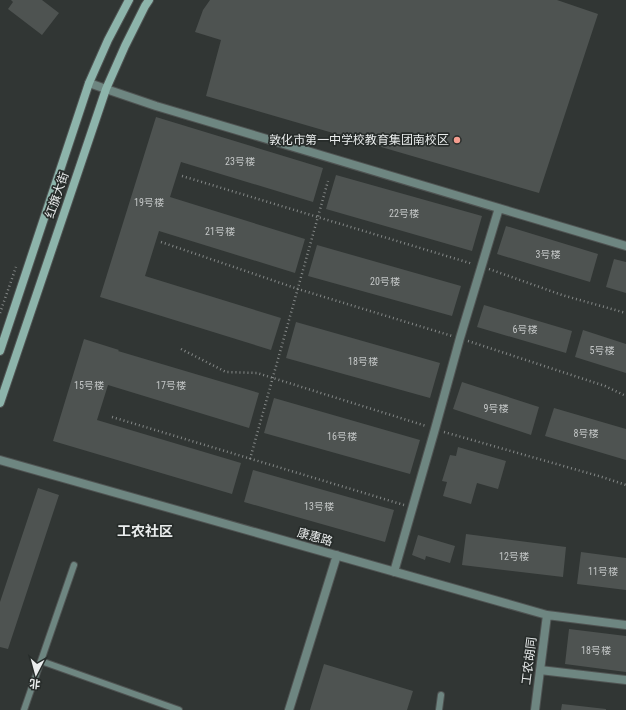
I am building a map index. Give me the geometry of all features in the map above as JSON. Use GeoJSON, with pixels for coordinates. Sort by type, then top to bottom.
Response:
{"type":"FeatureCollection","features":[{"type":"Feature","properties":{"kind":"main road","name":"红旗大街"},"geometry":{"type":"LineString","coordinates":[[0,352],[89,83],[108,40],[129,0]]}},
{"type":"Feature","properties":{"kind":"main road","name":"红旗大街"},"geometry":{"type":"LineString","coordinates":[[0,403],[106,89],[125,46],[149,0]]}},
{"type":"Feature","properties":{"kind":"street"},"geometry":{"type":"LineString","coordinates":[[89,83],[156,106],[626,246]]}},
{"type":"Feature","properties":{"kind":"street"},"geometry":{"type":"LineString","coordinates":[[394,572],[460,338],[499,208]]}},
{"type":"Feature","properties":{"kind":"street","name":"康惠路"},"geometry":{"type":"LineString","coordinates":[[0,460],[546,615],[626,625]]}},
{"type":"Feature","properties":{"kind":"street"},"geometry":{"type":"LineString","coordinates":[[289,710],[337,556]]}},
{"type":"Feature","properties":{"kind":"street","name":"工农胡同"},"geometry":{"type":"LineString","coordinates":[[535,710],[546,615]]}},
{"type":"Feature","properties":{"kind":"street"},"geometry":{"type":"LineString","coordinates":[[540,670],[626,680]]}},
{"type":"Feature","properties":{"kind":"lane"},"geometry":{"type":"LineString","coordinates":[[24,710],[74,565]]}},
{"type":"Feature","properties":{"kind":"lane"},"geometry":{"type":"LineString","coordinates":[[41,661],[179,710]]}},
{"type":"Feature","properties":{"kind":"lane"},"geometry":{"type":"LineString","coordinates":[[439,710],[441,695]]}},
{"type":"Feature","properties":{"kind":"path"},"geometry":{"type":"LineString","coordinates":[[182,176],[482,267],[562,295],[626,313]]}},
{"type":"Feature","properties":{"kind":"path"},"geometry":{"type":"LineString","coordinates":[[250,459],[328,181]]}},
{"type":"Feature","properties":{"kind":"path"},"geometry":{"type":"LineString","coordinates":[[161,242],[298,289],[460,338],[605,386],[626,396]]}},
{"type":"Feature","properties":{"kind":"path"},"geometry":{"type":"LineString","coordinates":[[181,349],[226,372],[257,373],[435,429],[626,485]]}},
{"type":"Feature","properties":{"kind":"path"},"geometry":{"type":"LineString","coordinates":[[112,417],[413,508]]}},
{"type":"Feature","properties":{"kind":"building"},"geometry":{"type":"Polygon","coordinates":[[[11,0],[42,0],[59,13],[42,35],[8,9],[13,2],[11,0]]]}},
{"type":"Feature","properties":{"kind":"building","name":"敦化市第一中学校教育集团南校区"},"geometry":{"type":"Polygon","coordinates":[[[210,0],[557,0],[598,14],[539,193],[206,96],[221,40],[195,32],[203,10],[210,0]]]}},
{"type":"Feature","properties":{"kind":"building"},"geometry":{"type":"Polygon","coordinates":[[[156,117],[323,168],[313,202],[181,162],[170,197],[305,239],[295,273],[159,231],[145,276],[281,318],[271,350],[100,297],[156,117]]]}},
{"type":"Feature","properties":{"kind":"building"},"geometry":{"type":"Polygon","coordinates":[[[336,175],[482,216],[472,251],[326,209],[336,175]]]}},
{"type":"Feature","properties":{"kind":"building"},"geometry":{"type":"Polygon","coordinates":[[[506,226],[598,254],[590,282],[497,254],[506,226]]]}},
{"type":"Feature","properties":{"kind":"building"},"geometry":{"type":"Polygon","coordinates":[[[317,245],[461,286],[452,316],[308,276],[317,245]]]}},
{"type":"Feature","properties":{"kind":"building"},"geometry":{"type":"Polygon","coordinates":[[[614,259],[626,262],[626,293],[606,287],[614,259]]]}},
{"type":"Feature","properties":{"kind":"building"},"geometry":{"type":"Polygon","coordinates":[[[484,305],[572,331],[566,353],[477,327],[484,305]]]}},
{"type":"Feature","properties":{"kind":"building"},"geometry":{"type":"Polygon","coordinates":[[[296,322],[440,363],[430,398],[286,358],[296,322]]]}},
{"type":"Feature","properties":{"kind":"building"},"geometry":{"type":"Polygon","coordinates":[[[583,330],[626,344],[626,373],[575,357],[583,330]]]}},
{"type":"Feature","properties":{"kind":"building"},"geometry":{"type":"Polygon","coordinates":[[[84,339],[119,350],[118,351],[259,393],[249,428],[108,385],[97,420],[241,463],[232,494],[53,441],[84,339]]]}},
{"type":"Feature","properties":{"kind":"building"},"geometry":{"type":"Polygon","coordinates":[[[462,382],[539,407],[531,435],[453,409],[462,382]]]}},
{"type":"Feature","properties":{"kind":"building"},"geometry":{"type":"Polygon","coordinates":[[[274,398],[420,440],[410,474],[264,433],[274,398]]]}},
{"type":"Feature","properties":{"kind":"building"},"geometry":{"type":"Polygon","coordinates":[[[554,408],[626,429],[626,460],[545,436],[554,408]]]}},
{"type":"Feature","properties":{"kind":"building"},"geometry":{"type":"Polygon","coordinates":[[[458,447],[506,461],[498,489],[477,483],[471,504],[443,496],[447,482],[442,481],[450,455],[456,456],[458,447]]]}},
{"type":"Feature","properties":{"kind":"building"},"geometry":{"type":"Polygon","coordinates":[[[253,470],[394,510],[385,542],[244,502],[253,470]]]}},
{"type":"Feature","properties":{"kind":"building"},"geometry":{"type":"Polygon","coordinates":[[[38,488],[59,495],[8,649],[0,647],[0,602],[38,488]]]}},
{"type":"Feature","properties":{"kind":"building"},"geometry":{"type":"Polygon","coordinates":[[[466,534],[566,547],[563,577],[462,565],[466,534]]]}},
{"type":"Feature","properties":{"kind":"building"},"geometry":{"type":"Polygon","coordinates":[[[418,535],[455,546],[450,563],[426,556],[425,560],[412,555],[418,535]]]}},
{"type":"Feature","properties":{"kind":"building"},"geometry":{"type":"Polygon","coordinates":[[[581,552],[626,558],[626,590],[577,584],[581,552]]]}},
{"type":"Feature","properties":{"kind":"building"},"geometry":{"type":"Polygon","coordinates":[[[569,629],[626,636],[626,672],[565,664],[569,629]]]}},
{"type":"Feature","properties":{"kind":"building"},"geometry":{"type":"Polygon","coordinates":[[[324,664],[413,691],[407,710],[310,710],[324,664]]]}},
{"type":"Feature","properties":{"kind":"building"},"geometry":{"type":"Polygon","coordinates":[[[562,704],[606,709],[606,710],[561,710],[562,704]]]}},
{"type":"Feature","properties":{"kind":"place","name":"敦化市第一中学校教育集团南校区"},"geometry":{"type":"Point","coordinates":[457,140]}},
{"type":"Feature","properties":{"kind":"district","name":"工农社区"},"geometry":{"type":"Point","coordinates":[145,531]}}]}
